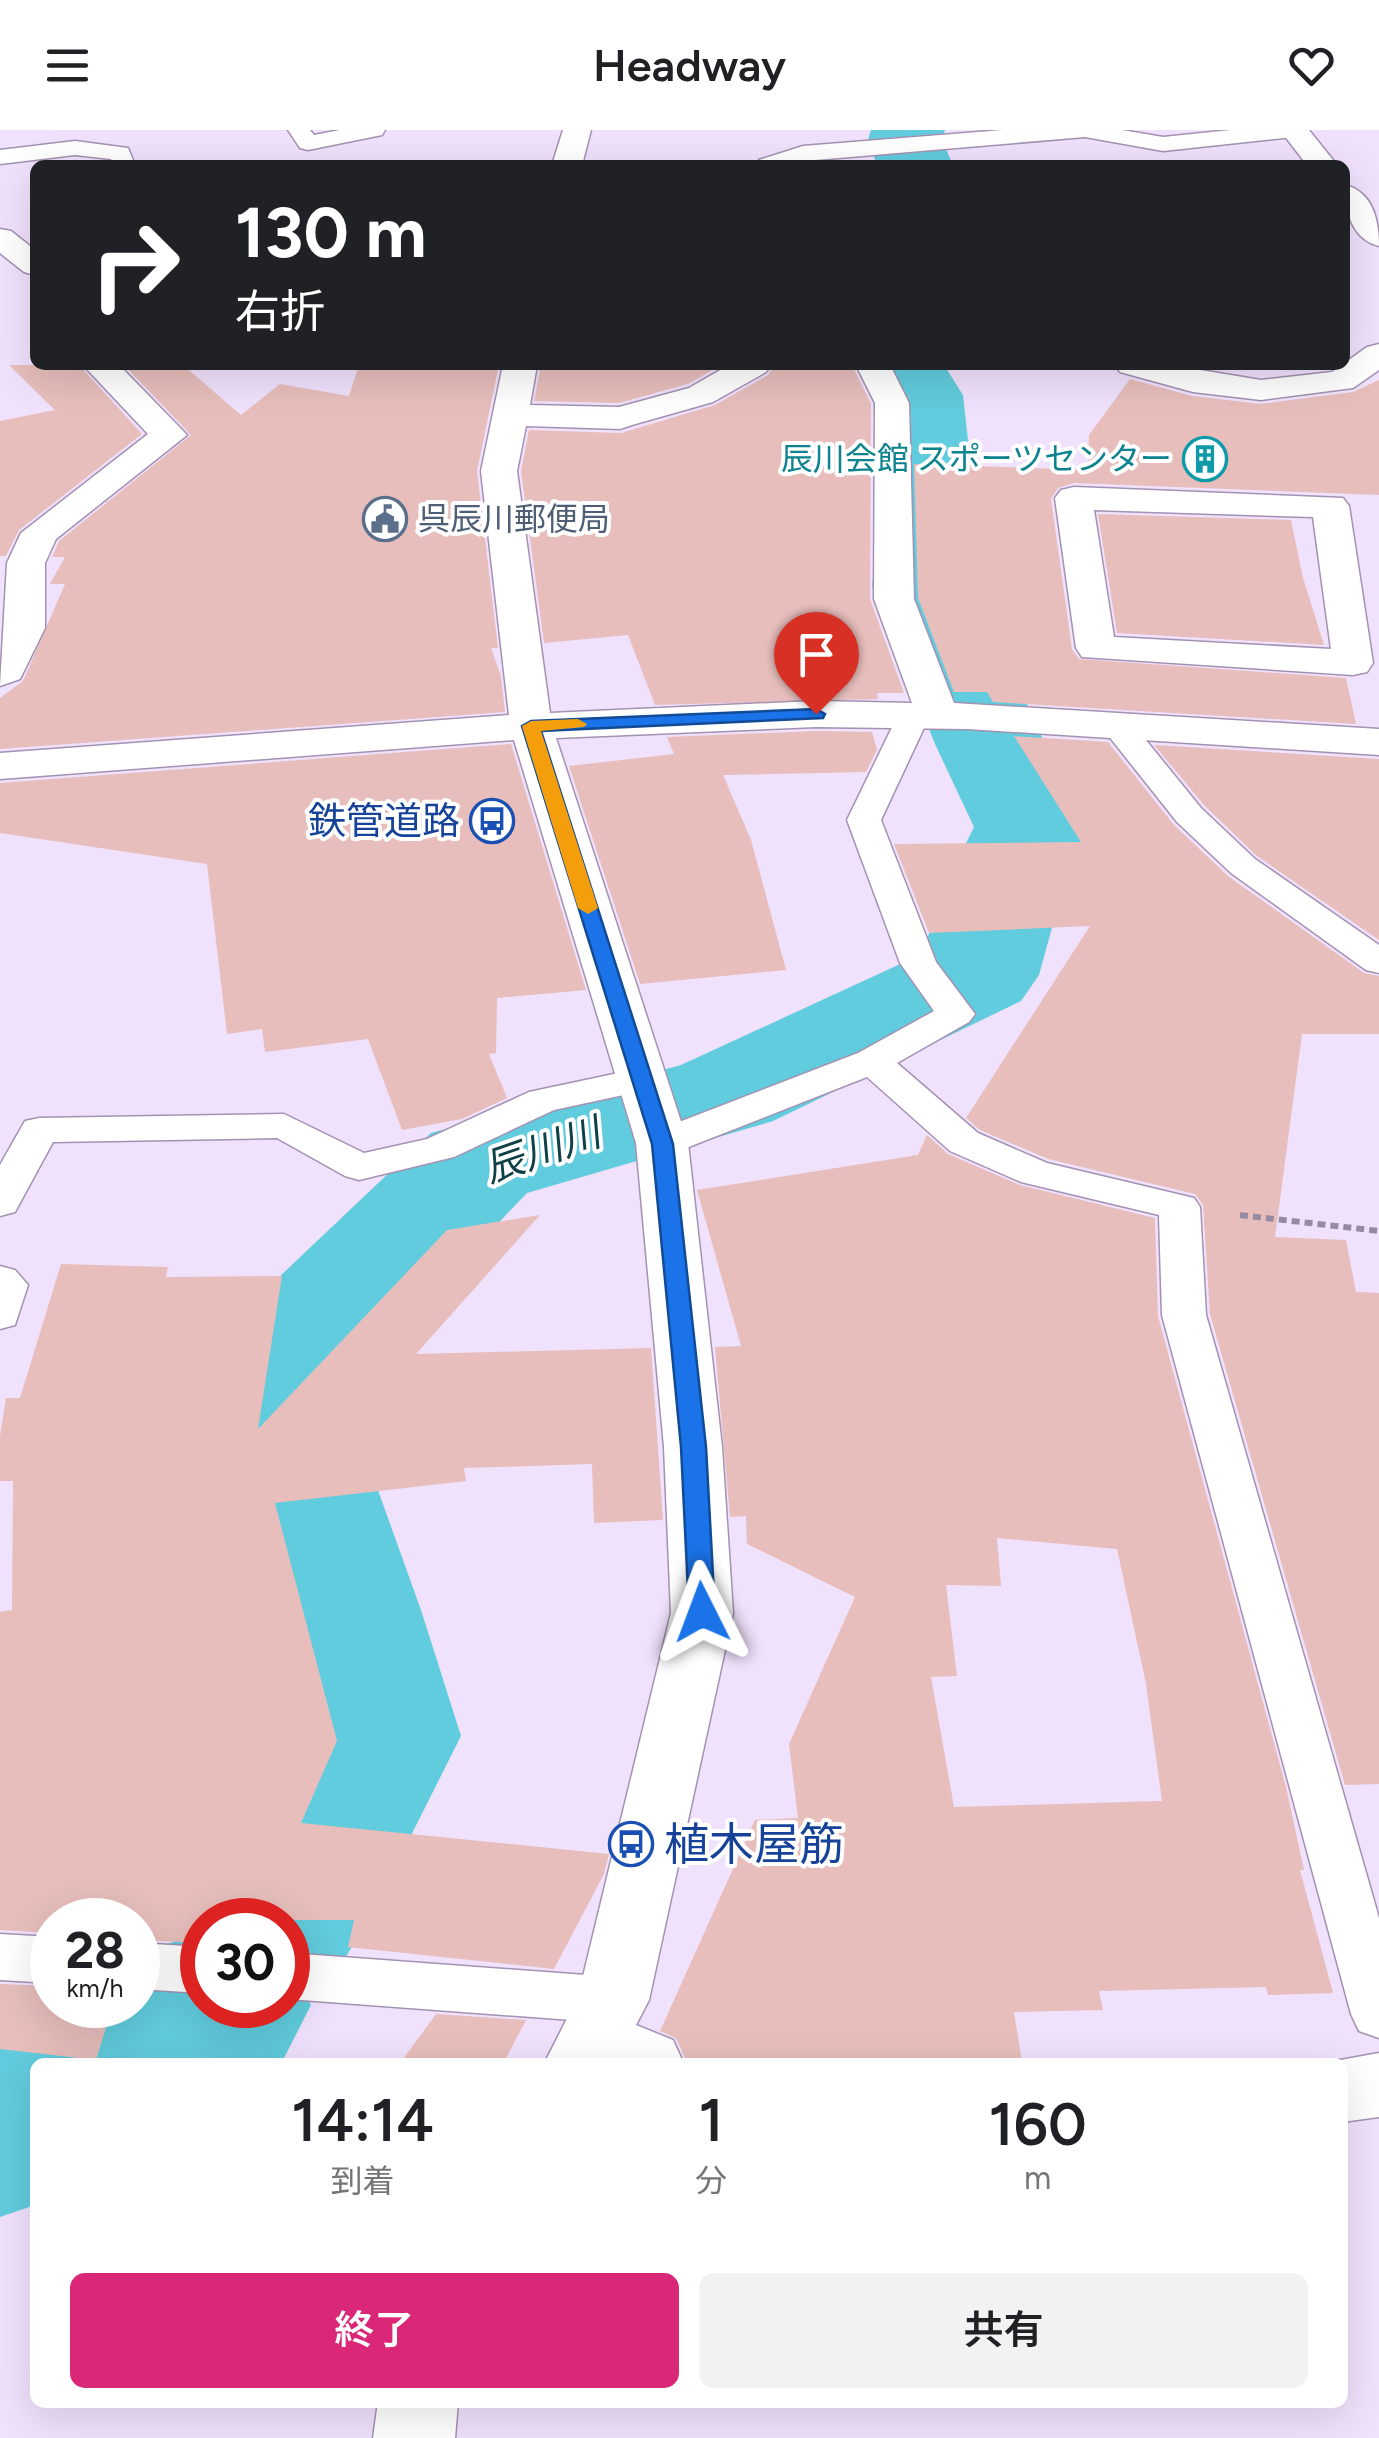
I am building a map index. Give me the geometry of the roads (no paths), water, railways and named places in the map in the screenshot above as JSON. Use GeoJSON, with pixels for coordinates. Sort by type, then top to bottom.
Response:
{"type":"FeatureCollection","features":[{"type":"Feature","properties":{"kind":"street"},"geometry":{"type":"LineString","coordinates":[[569,160],[576,130]]}},
{"type":"Feature","properties":{"kind":"street"},"geometry":{"type":"LineString","coordinates":[[1294,130],[1318,160]]}},
{"type":"Feature","properties":{"kind":"street"},"geometry":{"type":"LineString","coordinates":[[1350,200],[1379,237]]}},
{"type":"Feature","properties":{"kind":"street"},"geometry":{"type":"LineString","coordinates":[[0,238],[30,261]]}},
{"type":"Feature","properties":{"kind":"street"},"geometry":{"type":"LineString","coordinates":[[1150,370],[1193,382],[1261,390],[1341,382],[1379,354]]}},
{"type":"Feature","properties":{"kind":"street"},"geometry":{"type":"LineString","coordinates":[[0,674],[6,670],[26,628],[26,563],[40,533],[169,435],[105,370]]}},
{"type":"Feature","properties":{"kind":"street"},"geometry":{"type":"LineString","coordinates":[[519,370],[499,470],[531,726],[652,1112],[694,1447],[702,1612],[609,2042]]}},
{"type":"Feature","properties":{"kind":"street"},"geometry":{"type":"LineString","coordinates":[[510,414],[620,418],[701,395],[745,370]]}},
{"type":"Feature","properties":{"kind":"street"},"geometry":{"type":"LineString","coordinates":[[876,370],[892,403],[894,599],[925,715]]}},
{"type":"Feature","properties":{"kind":"street"},"geometry":{"type":"LineString","coordinates":[[1074,498],[1330,506],[1340,562],[1353,664],[1096,648],[1074,498]]}},
{"type":"Feature","properties":{"kind":"street"},"geometry":{"type":"LineString","coordinates":[[1340,562],[1379,564]]}},
{"type":"Feature","properties":{"kind":"street"},"geometry":{"type":"LineString","coordinates":[[0,766],[531,726],[816,714],[925,715],[1379,742]]}},
{"type":"Feature","properties":{"kind":"street"},"geometry":{"type":"LineString","coordinates":[[1348,2089],[1379,2085]]}},
{"type":"Feature","properties":{"kind":"street"},"geometry":{"type":"LineString","coordinates":[[414,2438],[417,2408]]}},
{"type":"Feature","properties":{"kind":"lane"},"geometry":{"type":"LineString","coordinates":[[299,130],[308,142],[374,130]]}},
{"type":"Feature","properties":{"kind":"lane"},"geometry":{"type":"LineString","coordinates":[[782,160],[804,153],[1085,130],[1162,144],[1294,130]]}},
{"type":"Feature","properties":{"kind":"lane"},"geometry":{"type":"LineString","coordinates":[[0,158],[74,148],[120,153],[122,160]]}},
{"type":"Feature","properties":{"kind":"lane"},"geometry":{"type":"LineString","coordinates":[[0,1203],[39,1130],[284,1126],[359,1167],[440,1148],[544,1100],[652,1112],[872,1062],[956,1014],[918,963],[864,820],[925,715]]}},
{"type":"Feature","properties":{"kind":"lane"},"geometry":{"type":"LineString","coordinates":[[1116,725],[1189,816],[1243,866],[1379,962]]}},
{"type":"Feature","properties":{"kind":"lane"},"geometry":{"type":"LineString","coordinates":[[872,1062],[964,1142],[1035,1174],[1179,1207],[1184,1315],[1379,2014]]}},
{"type":"Feature","properties":{"kind":"lane"},"geometry":{"type":"LineString","coordinates":[[0,1280],[7,1285],[0,1315]]}},
{"type":"Feature","properties":{"kind":"lane"},"geometry":{"type":"LineString","coordinates":[[0,1956],[30,1958]]}},
{"type":"Feature","properties":{"kind":"lane"},"geometry":{"type":"LineString","coordinates":[[310,1980],[609,2042]]}},
{"type":"Feature","properties":{"kind":"waterway","name":"辰川川"},"geometry":{"type":"LineString","coordinates":[[908,130],[905,140],[913,160]]}},
{"type":"Feature","properties":{"kind":"waterway","name":"辰川川"},"geometry":{"type":"LineString","coordinates":[[286,1898],[376,1736],[340,1610],[280,1429],[290,1351],[479,1163],[727,1093],[977,975],[1005,884],[1032,827],[990,744],[923,586],[928,513],[918,395],[903,370]]}},
{"type":"Feature","properties":{"kind":"waterway","name":"辰川川"},"geometry":{"type":"LineString","coordinates":[[140,2058],[197,2028]]}},
{"type":"Feature","properties":{"kind":"waterway","name":"辰川川"},"geometry":{"type":"LineString","coordinates":[[0,2132],[30,2117]]}},
{"type":"Feature","properties":{"kind":"place","name":"辰川会館 スポーツセンター"},"geometry":{"type":"Point","coordinates":[1205,459]}},
{"type":"Feature","properties":{"kind":"place","name":"呉辰川郵便局"},"geometry":{"type":"Point","coordinates":[385,519]}},
{"type":"Feature","properties":{"kind":"place","name":"鉄管道路"},"geometry":{"type":"Point","coordinates":[492,821]}},
{"type":"Feature","properties":{"kind":"place","name":"植木屋筋"},"geometry":{"type":"Point","coordinates":[631,1844]}}]}
